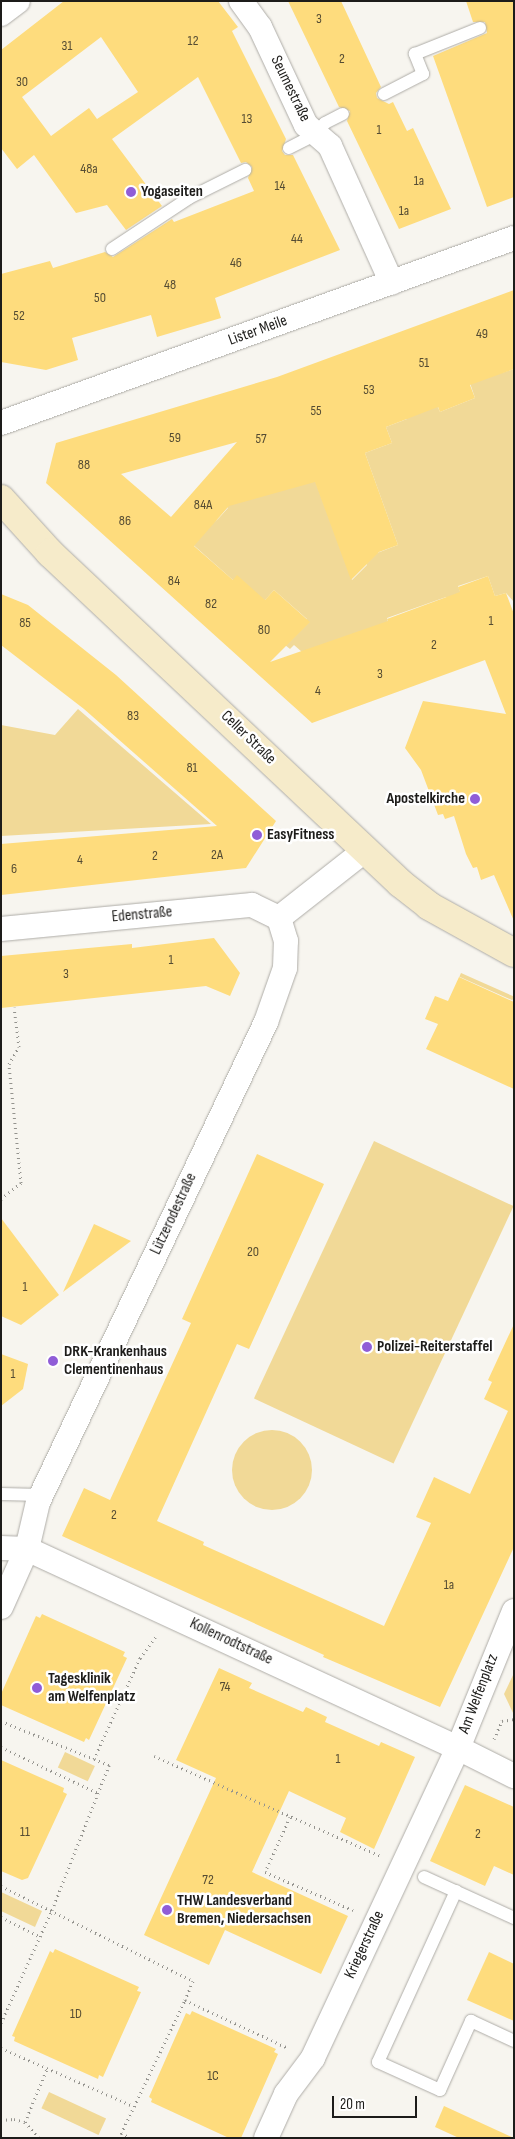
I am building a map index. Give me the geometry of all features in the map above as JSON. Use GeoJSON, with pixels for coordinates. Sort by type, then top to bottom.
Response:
{"type":"FeatureCollection","features":[{"type":"Feature","properties":{"kind":"street"},"geometry":{"type":"LineString","coordinates":[[1,14],[18,1]]}},
{"type":"Feature","properties":{"kind":"street","name":"Seumestraße"},"geometry":{"type":"LineString","coordinates":[[241,1],[260,27],[306,125],[330,146],[392,282]]}},
{"type":"Feature","properties":{"kind":"street","name":"Lister Meile"},"geometry":{"type":"LineString","coordinates":[[1,423],[514,238]]}},
{"type":"Feature","properties":{"kind":"street","name":"Celler Straße"},"geometry":{"type":"LineString","coordinates":[[1,499],[50,553],[231,721],[364,851],[429,906],[514,953]]}},
{"type":"Feature","properties":{"kind":"street"},"geometry":{"type":"LineString","coordinates":[[279,918],[364,851]]}},
{"type":"Feature","properties":{"kind":"street","name":"Edenstraße"},"geometry":{"type":"LineString","coordinates":[[1,928],[252,905],[279,918]]}},
{"type":"Feature","properties":{"kind":"street","name":"Lützerodestraße"},"geometry":{"type":"LineString","coordinates":[[1,1607],[28,1549],[41,1495],[266,1022],[285,968],[286,941],[279,918]]}},
{"type":"Feature","properties":{"kind":"street","name":"Kollenrodtstraße"},"geometry":{"type":"LineString","coordinates":[[1,1548],[28,1549],[458,1748]]}},
{"type":"Feature","properties":{"kind":"street","name":"Am Welfenplatz"},"geometry":{"type":"LineString","coordinates":[[514,1611],[458,1748],[514,1776]]}},
{"type":"Feature","properties":{"kind":"street","name":"Kriegerstraße"},"geometry":{"type":"LineString","coordinates":[[266,2138],[286,2094],[313,2058],[458,1748]]}},
{"type":"Feature","properties":{"kind":"lane"},"geometry":{"type":"LineString","coordinates":[[384,94],[423,74],[415,54],[480,28]]}},
{"type":"Feature","properties":{"kind":"lane"},"geometry":{"type":"LineString","coordinates":[[290,148],[316,134],[325,123],[343,114]]}},
{"type":"Feature","properties":{"kind":"lane"},"geometry":{"type":"LineString","coordinates":[[112,250],[189,198],[245,170]]}},
{"type":"Feature","properties":{"kind":"lane"},"geometry":{"type":"LineString","coordinates":[[1,1494],[41,1495]]}},
{"type":"Feature","properties":{"kind":"lane"},"geometry":{"type":"LineString","coordinates":[[424,1877],[514,1918]]}},
{"type":"Feature","properties":{"kind":"lane"},"geometry":{"type":"LineString","coordinates":[[456,1891],[378,2062],[440,2090],[471,2021],[514,2040]]}},
{"type":"Feature","properties":{"kind":"path"},"geometry":{"type":"LineString","coordinates":[[1,1198],[21,1183],[9,1064],[20,1047],[14,1007]]}},
{"type":"Feature","properties":{"kind":"path"},"geometry":{"type":"LineString","coordinates":[[94,1759],[140,1658]]}},
{"type":"Feature","properties":{"kind":"path"},"geometry":{"type":"LineString","coordinates":[[1,1721],[109,1765],[52,1910],[1,2023]]}},
{"type":"Feature","properties":{"kind":"path"},"geometry":{"type":"LineString","coordinates":[[1,1747],[98,1793]]}},
{"type":"Feature","properties":{"kind":"path"},"geometry":{"type":"LineString","coordinates":[[154,1756],[402,1865]]}},
{"type":"Feature","properties":{"kind":"path"},"geometry":{"type":"LineString","coordinates":[[290,1817],[265,1872],[376,1920]]}},
{"type":"Feature","properties":{"kind":"path"},"geometry":{"type":"LineString","coordinates":[[1,1886],[193,1981],[119,2138]]}},
{"type":"Feature","properties":{"kind":"path"},"geometry":{"type":"LineString","coordinates":[[1,1916],[39,1936]]}},
{"type":"Feature","properties":{"kind":"path"},"geometry":{"type":"LineString","coordinates":[[185,2000],[276,2043]]}},
{"type":"Feature","properties":{"kind":"path"},"geometry":{"type":"LineString","coordinates":[[1,2048],[133,2106]]}},
{"type":"Feature","properties":{"kind":"path"},"geometry":{"type":"LineString","coordinates":[[25,2122],[47,2069]]}},
{"type":"Feature","properties":{"kind":"path"},"geometry":{"type":"LineString","coordinates":[[1,2120],[14,2119],[25,2122],[39,2138]]}},
{"type":"Feature","properties":{"kind":"path"},"geometry":{"type":"LineString","coordinates":[[121,2133],[131,2138]]}},
{"type":"Feature","properties":{"kind":"shaded area"},"geometry":{"type":"Polygon","coordinates":[[[514,369],[514,602],[506,593],[495,596],[488,576],[458,586],[463,600],[446,597],[387,618],[388,622],[310,659],[294,645],[290,649],[285,645],[307,619],[274,590],[251,616],[233,580],[190,542],[218,519],[228,508],[224,503],[306,456],[352,580],[367,565],[364,558],[398,545],[365,453],[392,443],[386,427],[407,419],[394,381],[436,403],[440,412],[475,398],[470,383],[514,369]]]}},
{"type":"Feature","properties":{"kind":"shaded area"},"geometry":{"type":"Polygon","coordinates":[[[78,709],[211,824],[1,836],[1,725],[55,735],[78,709]]]}},
{"type":"Feature","properties":{"kind":"shaded area"},"geometry":{"type":"Polygon","coordinates":[[[461,973],[514,997],[512,1000],[459,977],[461,973]]]}},
{"type":"Feature","properties":{"kind":"shaded area","name":"Polizei-Reiterstaffel"},"geometry":{"type":"Polygon","coordinates":[[[374,1141],[514,1206],[394,1463],[254,1398],[374,1141]]]}},
{"type":"Feature","properties":{"kind":"shaded area"},"geometry":{"type":"Polygon","coordinates":[[[272,1430],[287,1433],[300,1442],[309,1455],[312,1470],[309,1485],[300,1498],[287,1507],[272,1510],[257,1507],[244,1498],[235,1485],[232,1470],[235,1455],[244,1442],[257,1433],[272,1430]]]}},
{"type":"Feature","properties":{"kind":"shaded area"},"geometry":{"type":"Polygon","coordinates":[[[514,1673],[514,1715],[504,1694],[514,1673]]]}},
{"type":"Feature","properties":{"kind":"shaded area"},"geometry":{"type":"Polygon","coordinates":[[[65,1752],[95,1766],[88,1781],[58,1767],[65,1752]]]}},
{"type":"Feature","properties":{"kind":"shaded area"},"geometry":{"type":"Polygon","coordinates":[[[1,1892],[42,1911],[35,1927],[1,1911],[1,1892]]]}},
{"type":"Feature","properties":{"kind":"shaded area"},"geometry":{"type":"Polygon","coordinates":[[[49,2092],[106,2119],[98,2135],[41,2108],[49,2092]]]}},
{"type":"Feature","properties":{"kind":"building"},"geometry":{"type":"Polygon","coordinates":[[[64,1],[218,1],[238,27],[232,31],[286,139],[282,151],[285,155],[293,155],[340,250],[215,298],[221,318],[157,337],[151,315],[72,338],[78,360],[46,370],[1,362],[1,274],[50,261],[53,268],[105,252],[113,257],[172,219],[174,222],[254,191],[248,178],[252,167],[246,162],[241,163],[198,77],[112,139],[162,206],[126,230],[107,205],[76,213],[34,155],[17,169],[1,148],[1,50],[64,1]],[[101,37],[22,97],[51,136],[89,108],[97,119],[138,92],[101,37]]]}},
{"type":"Feature","properties":{"kind":"building"},"geometry":{"type":"Polygon","coordinates":[[[288,1],[341,1],[381,87],[376,93],[377,98],[389,104],[393,102],[407,131],[413,128],[451,209],[399,229],[347,121],[350,111],[339,107],[288,1]]]}},
{"type":"Feature","properties":{"kind":"building"},"geometry":{"type":"Polygon","coordinates":[[[466,1],[514,1],[514,197],[487,207],[433,56],[487,33],[485,22],[473,22],[466,1]]]}},
{"type":"Feature","properties":{"kind":"building"},"geometry":{"type":"Polygon","coordinates":[[[514,290],[514,369],[470,385],[475,398],[440,412],[438,407],[386,427],[392,443],[365,453],[398,545],[379,552],[351,580],[315,482],[229,506],[194,546],[233,580],[237,575],[265,600],[274,590],[310,622],[270,662],[388,621],[387,619],[460,592],[458,587],[488,576],[495,596],[506,593],[514,614],[514,921],[494,875],[481,880],[477,867],[473,868],[466,854],[454,816],[445,819],[443,814],[438,815],[421,770],[405,748],[423,701],[506,714],[485,660],[312,723],[46,483],[56,443],[277,377],[514,290]],[[237,442],[121,474],[171,517],[237,442]]]}},
{"type":"Feature","properties":{"kind":"building"},"geometry":{"type":"Polygon","coordinates":[[[1,594],[28,605],[116,675],[276,821],[246,868],[1,895],[1,844],[217,826],[84,709],[1,645],[1,594]]]}},
{"type":"Feature","properties":{"kind":"building"},"geometry":{"type":"Polygon","coordinates":[[[214,938],[240,973],[230,996],[206,986],[1,1008],[1,956],[132,944],[132,948],[214,938]]]}},
{"type":"Feature","properties":{"kind":"building"},"geometry":{"type":"Polygon","coordinates":[[[459,977],[514,1002],[514,1089],[426,1049],[438,1024],[425,1019],[435,996],[448,1001],[459,977]]]}},
{"type":"Feature","properties":{"kind":"building"},"geometry":{"type":"Polygon","coordinates":[[[257,1154],[324,1184],[249,1349],[237,1344],[157,1521],[204,1542],[203,1545],[384,1626],[431,1523],[416,1517],[434,1477],[470,1494],[508,1411],[484,1399],[492,1382],[488,1380],[514,1324],[514,1547],[440,1707],[323,1657],[324,1655],[62,1536],[84,1488],[110,1500],[191,1323],[182,1319],[257,1154]]]}},
{"type":"Feature","properties":{"kind":"building"},"geometry":{"type":"Polygon","coordinates":[[[1,1218],[59,1295],[21,1325],[1,1316],[1,1218]]]}},
{"type":"Feature","properties":{"kind":"building"},"geometry":{"type":"Polygon","coordinates":[[[94,1224],[131,1241],[63,1292],[94,1224]]]}},
{"type":"Feature","properties":{"kind":"building"},"geometry":{"type":"Polygon","coordinates":[[[1,1354],[28,1364],[23,1389],[1,1406],[1,1354]]]}},
{"type":"Feature","properties":{"kind":"building"},"geometry":{"type":"Polygon","coordinates":[[[42,1614],[125,1652],[123,1656],[127,1658],[89,1740],[86,1738],[84,1742],[1,1705],[1,1694],[36,1616],[40,1618],[42,1614]]]}},
{"type":"Feature","properties":{"kind":"building"},"geometry":{"type":"Polygon","coordinates":[[[219,1668],[252,1683],[249,1688],[303,1712],[306,1707],[327,1717],[325,1722],[379,1746],[381,1742],[415,1757],[374,1849],[340,1832],[346,1818],[289,1791],[252,1872],[348,1916],[321,1974],[225,1930],[209,1965],[144,1935],[216,1778],[176,1760],[219,1668]]]}},
{"type":"Feature","properties":{"kind":"building"},"geometry":{"type":"Polygon","coordinates":[[[1,1760],[64,1788],[63,1792],[67,1794],[28,1878],[22,1880],[1,1871],[1,1760]]]}},
{"type":"Feature","properties":{"kind":"building"},"geometry":{"type":"Polygon","coordinates":[[[465,1785],[514,1807],[514,1875],[494,1866],[485,1886],[430,1861],[465,1785]]]}},
{"type":"Feature","properties":{"kind":"building"},"geometry":{"type":"Polygon","coordinates":[[[55,1949],[139,1987],[137,1991],[141,1992],[103,2077],[99,2075],[98,2079],[14,2041],[15,2037],[12,2036],[50,1951],[53,1953],[55,1949]]]}},
{"type":"Feature","properties":{"kind":"building"},"geometry":{"type":"Polygon","coordinates":[[[489,1952],[514,1964],[514,2021],[467,2000],[489,1952]]]}},
{"type":"Feature","properties":{"kind":"building"},"geometry":{"type":"Polygon","coordinates":[[[192,2011],[276,2049],[274,2052],[278,2054],[241,2138],[229,2138],[151,2102],[152,2099],[149,2097],[186,2013],[190,2015],[192,2011]]]}},
{"type":"Feature","properties":{"kind":"building"},"geometry":{"type":"Polygon","coordinates":[[[444,2106],[514,2138],[459,2138],[435,2127],[444,2106]]]}},
{"type":"Feature","properties":{"kind":"place","name":"Yogaseiten"},"geometry":{"type":"Point","coordinates":[131,192]}},
{"type":"Feature","properties":{"kind":"place","name":"Apostelkirche"},"geometry":{"type":"Point","coordinates":[475,799]}},
{"type":"Feature","properties":{"kind":"place","name":"EasyFitness"},"geometry":{"type":"Point","coordinates":[257,835]}},
{"type":"Feature","properties":{"kind":"place","name":"Polizei-Reiterstaffel"},"geometry":{"type":"Point","coordinates":[367,1347]}},
{"type":"Feature","properties":{"kind":"place","name":"DRK-Krankenhaus Clementinenhaus"},"geometry":{"type":"Point","coordinates":[53,1361]}},
{"type":"Feature","properties":{"kind":"place","name":"Tagesklinik am Welfenplatz"},"geometry":{"type":"Point","coordinates":[37,1688]}},
{"type":"Feature","properties":{"kind":"place","name":"THW Landesverband Bremen, Niedersachsen"},"geometry":{"type":"Point","coordinates":[167,1910]}}]}
